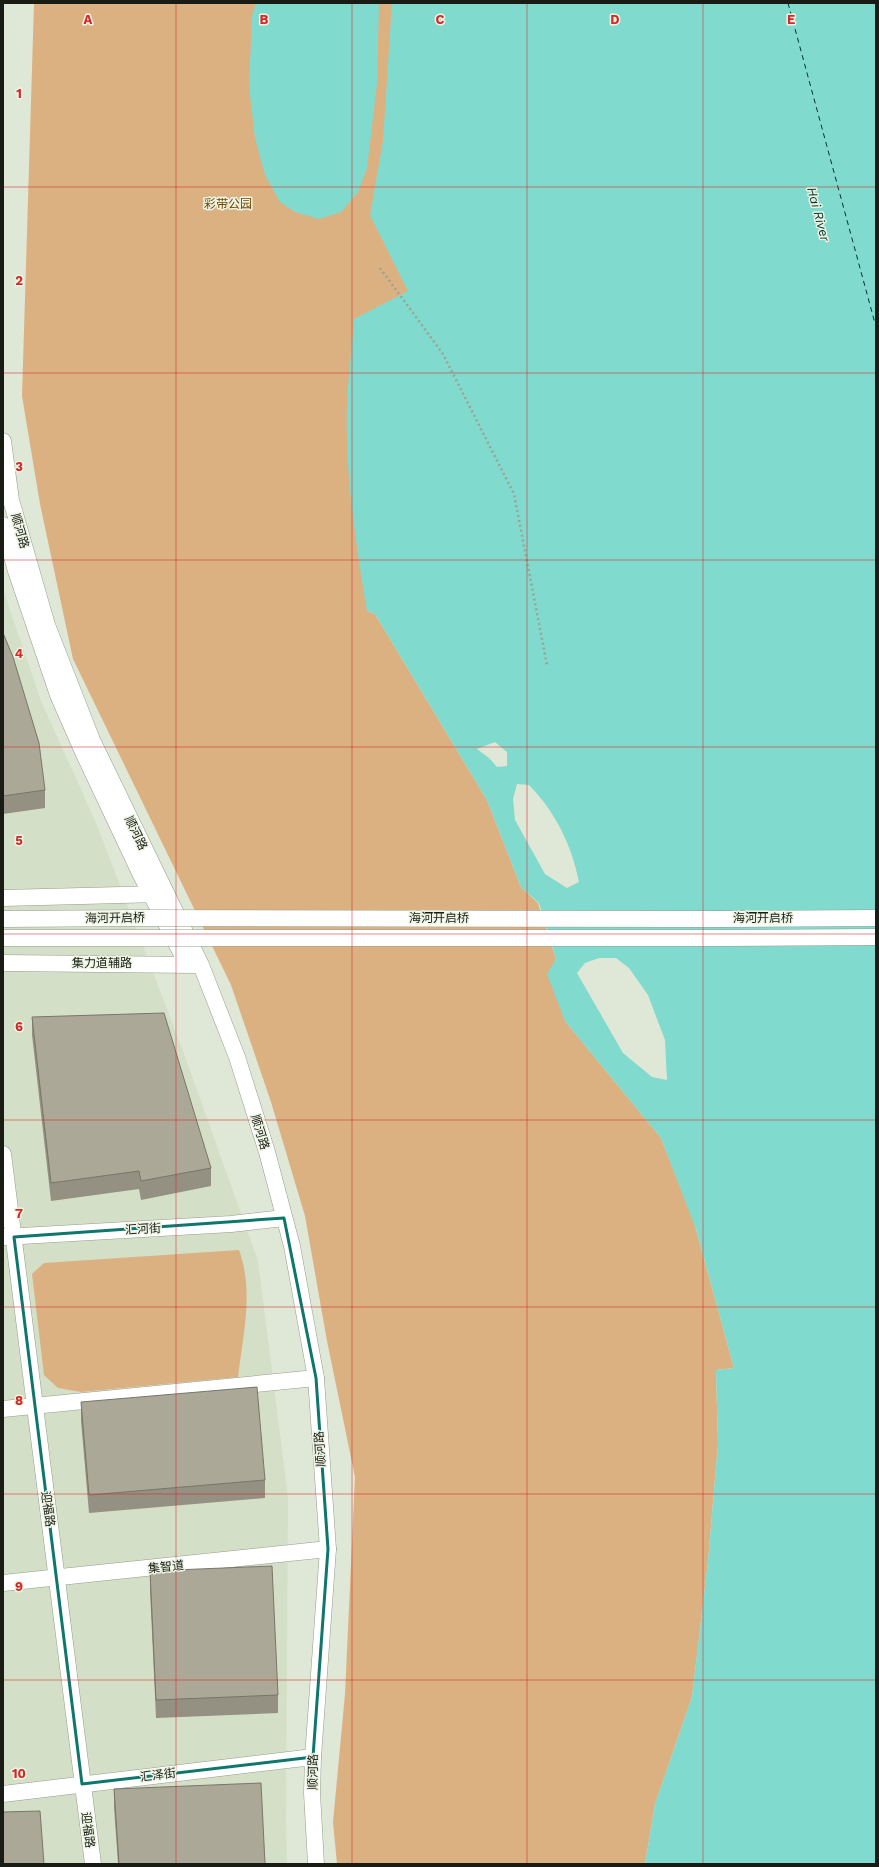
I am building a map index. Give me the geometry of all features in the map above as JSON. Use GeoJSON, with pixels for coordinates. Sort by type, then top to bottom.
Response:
{"type":"FeatureCollection","features":[{"type":"Feature","properties":{"kind":"street","name":"顺河路"},"geometry":{"type":"LineString","coordinates":[[3,441],[8,521],[92,740],[159,894],[194,964],[237,1057],[266,1152],[292,1246],[316,1378],[328,1549],[313,1757],[312,1793],[316,1864]]}},
{"type":"Feature","properties":{"kind":"street"},"geometry":{"type":"LineString","coordinates":[[3,898],[159,894]]}},
{"type":"Feature","properties":{"kind":"street","name":"海河开启桥"},"geometry":{"type":"LineString","coordinates":[[3,919],[876,918]]}},
{"type":"Feature","properties":{"kind":"street","name":"海河开启桥"},"geometry":{"type":"LineString","coordinates":[[3,938],[876,937]]}},
{"type":"Feature","properties":{"kind":"street","name":"集力道辅路"},"geometry":{"type":"LineString","coordinates":[[3,963],[194,964]]}},
{"type":"Feature","properties":{"kind":"street","name":"迎福路"},"geometry":{"type":"LineString","coordinates":[[3,1154],[8,1237],[34,1406],[93,1864]]}},
{"type":"Feature","properties":{"kind":"street","name":"汇河街"},"geometry":{"type":"LineString","coordinates":[[8,1237],[231,1224],[284,1218]]}},
{"type":"Feature","properties":{"kind":"street"},"geometry":{"type":"LineString","coordinates":[[3,1409],[316,1378]]}},
{"type":"Feature","properties":{"kind":"street","name":"集智道"},"geometry":{"type":"LineString","coordinates":[[3,1583],[328,1549]]}},
{"type":"Feature","properties":{"kind":"street","name":"汇泽街"},"geometry":{"type":"LineString","coordinates":[[3,1794],[313,1757]]}},
{"type":"Feature","properties":{"kind":"path"},"geometry":{"type":"LineString","coordinates":[[380,268],[443,354],[514,494],[547,665]]}},
{"type":"Feature","properties":{"kind":"highlighted area"},"geometry":{"type":"Polygon","coordinates":[[[284,1218],[316,1378],[328,1549],[313,1757],[82,1784],[14,1237],[284,1218]]]}},
{"type":"Feature","properties":{"kind":"shaded area"},"geometry":{"type":"Polygon","coordinates":[[[3,589],[41,701],[97,825],[183,1051],[258,1261],[288,1497],[287,1864],[3,1864],[3,589]]]}},
{"type":"Feature","properties":{"kind":"green space","name":"彩带公园"},"geometry":{"type":"Polygon","coordinates":[[[34,3],[419,3],[457,236],[367,611],[375,614],[487,800],[521,887],[538,903],[556,959],[565,1021],[661,1138],[694,1222],[734,1368],[716,1370],[718,1444],[708,1561],[692,1697],[655,1804],[645,1864],[337,1864],[333,1822],[345,1694],[355,1477],[327,1341],[305,1216],[271,1102],[231,985],[73,659],[40,504],[22,396],[34,3]]]}},
{"type":"Feature","properties":{"kind":"green space"},"geometry":{"type":"Polygon","coordinates":[[[239,1250],[246,1281],[247,1297],[238,1377],[81,1392],[58,1388],[44,1375],[32,1274],[44,1263],[239,1250]]]}},
{"type":"Feature","properties":{"kind":"water"},"geometry":{"type":"Polygon","coordinates":[[[256,3],[379,3],[377,83],[367,168],[358,192],[341,212],[319,219],[295,212],[280,202],[265,175],[255,138],[249,86],[252,16],[256,3]]]}},
{"type":"Feature","properties":{"kind":"water","name":"Hai River"},"geometry":{"type":"Polygon","coordinates":[[[392,3],[876,3],[876,1864],[645,1864],[655,1804],[692,1697],[708,1561],[718,1444],[716,1370],[734,1368],[696,1229],[661,1138],[565,1021],[547,974],[556,959],[539,903],[521,887],[487,800],[375,614],[367,611],[355,535],[348,459],[347,407],[354,319],[408,291],[370,215],[383,141],[392,3]],[[495,742],[477,749],[489,758],[497,767],[507,766],[507,752],[495,742]],[[517,784],[513,799],[515,820],[545,874],[567,888],[579,882],[567,842],[547,806],[529,785],[517,784]],[[599,958],[585,963],[577,973],[623,1053],[652,1077],[667,1080],[665,1040],[648,995],[629,968],[616,958],[599,958]]]}},
{"type":"Feature","properties":{"kind":"building"},"geometry":{"type":"Polygon","coordinates":[[[3,633],[13,657],[39,743],[45,790],[3,796],[3,633]]]}},
{"type":"Feature","properties":{"kind":"building"},"geometry":{"type":"Polygon","coordinates":[[[164,1013],[211,1168],[141,1181],[139,1171],[51,1183],[32,1017],[164,1013]]]}},
{"type":"Feature","properties":{"kind":"building"},"geometry":{"type":"Polygon","coordinates":[[[257,1387],[265,1480],[89,1495],[81,1402],[257,1387]]]}},
{"type":"Feature","properties":{"kind":"building"},"geometry":{"type":"Polygon","coordinates":[[[272,1566],[278,1695],[156,1700],[150,1571],[272,1566]]]}},
{"type":"Feature","properties":{"kind":"building"},"geometry":{"type":"Polygon","coordinates":[[[261,1783],[265,1864],[119,1864],[114,1789],[261,1783]]]}},
{"type":"Feature","properties":{"kind":"building"},"geometry":{"type":"Polygon","coordinates":[[[40,1811],[44,1864],[3,1864],[3,1812],[40,1811]]]}},
{"type":"Feature","properties":{"kind":"ferry route"},"geometry":{"type":"LineString","coordinates":[[788,3],[876,327]]}}]}
